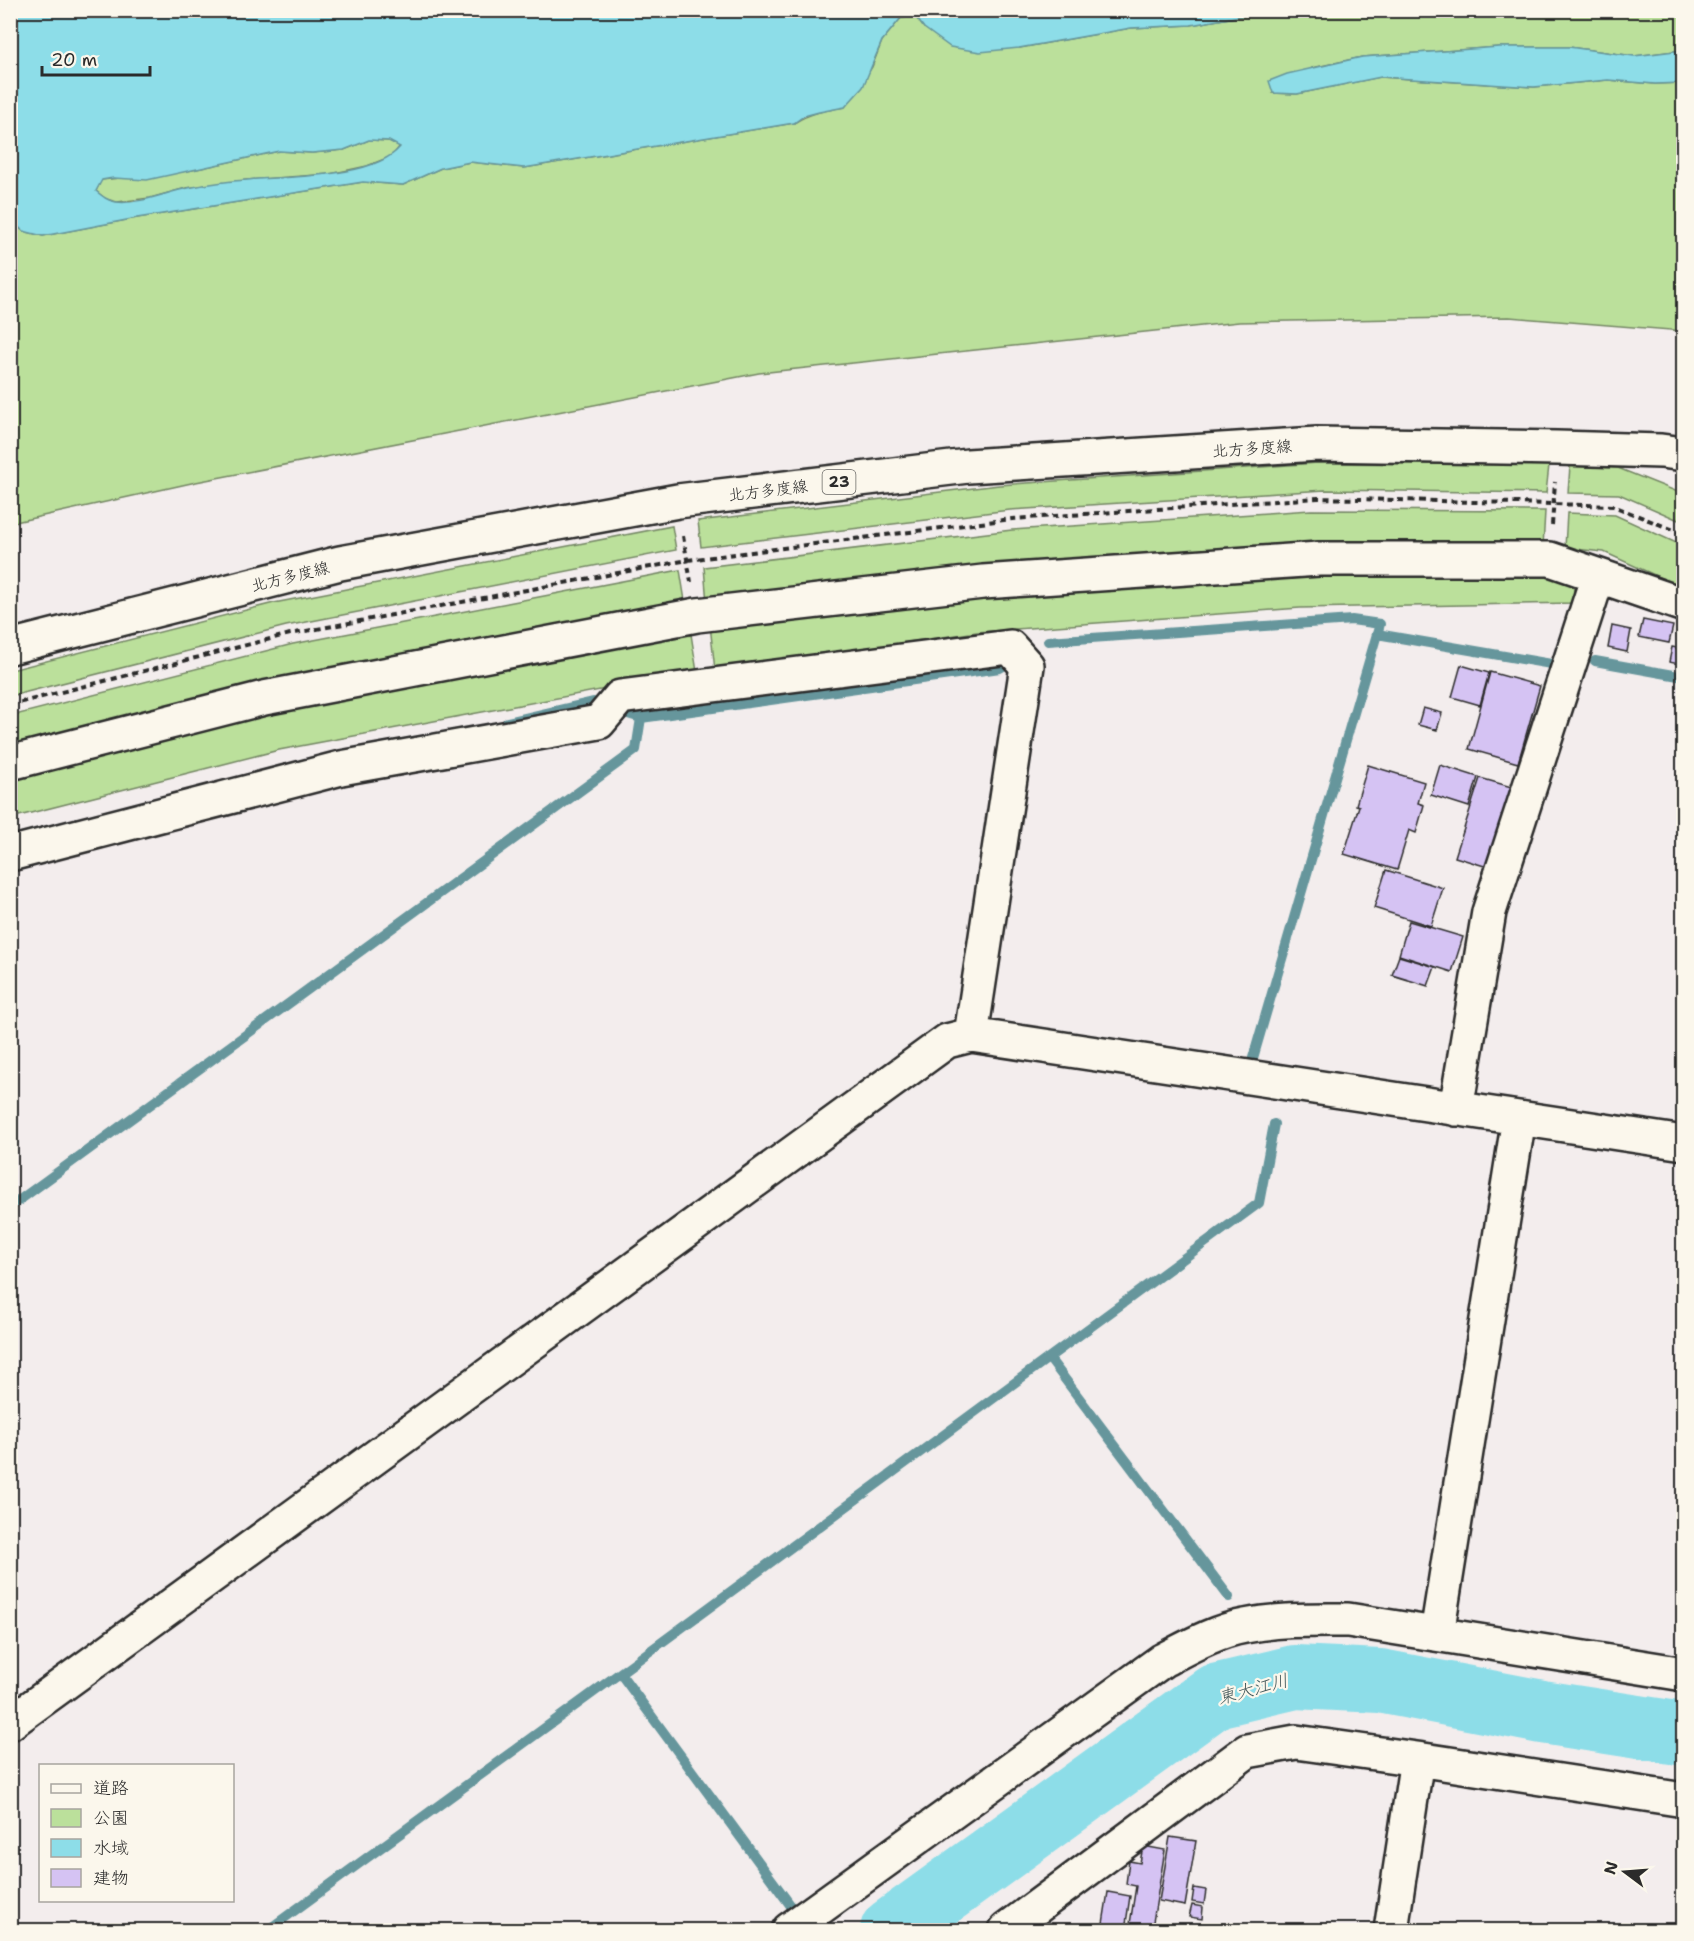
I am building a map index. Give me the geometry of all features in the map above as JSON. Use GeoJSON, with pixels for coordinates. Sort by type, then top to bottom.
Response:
{"type":"FeatureCollection","features":[{"type":"Feature","properties":{"kind":"street","name":"北方多度線"},"geometry":{"type":"LineString","coordinates":[[10,647],[340,564],[678,501],[968,466],[1317,444],[1557,448],[1676,457]]}},
{"type":"Feature","properties":{"kind":"street"},"geometry":{"type":"LineString","coordinates":[[10,764],[264,698],[697,615],[983,582],[1307,559],[1550,559],[1683,605]]}},
{"type":"Feature","properties":{"kind":"street"},"geometry":{"type":"LineString","coordinates":[[1456,1109],[1490,912],[1598,576]]}},
{"type":"Feature","properties":{"kind":"street"},"geometry":{"type":"LineString","coordinates":[[10,854],[341,768],[599,722],[620,697],[1010,647],[1027,666],[971,1035]]}},
{"type":"Feature","properties":{"kind":"street"},"geometry":{"type":"LineString","coordinates":[[10,1723],[947,1041],[971,1035],[1683,1143]]}},
{"type":"Feature","properties":{"kind":"street"},"geometry":{"type":"LineString","coordinates":[[1437,1634],[1519,1118]]}},
{"type":"Feature","properties":{"kind":"street"},"geometry":{"type":"LineString","coordinates":[[789,1930],[1163,1660],[1207,1638],[1244,1626],[1296,1620],[1348,1620],[1683,1674]]}},
{"type":"Feature","properties":{"kind":"street"},"geometry":{"type":"LineString","coordinates":[[1006,1930],[1247,1751],[1296,1742],[1683,1800]]}},
{"type":"Feature","properties":{"kind":"street"},"geometry":{"type":"LineString","coordinates":[[1391,1930],[1417,1760]]}},
{"type":"Feature","properties":{"kind":"path"},"geometry":{"type":"LineString","coordinates":[[1550,559],[1557,448]]}},
{"type":"Feature","properties":{"kind":"green space"},"geometry":{"type":"Polygon","coordinates":[[[1268,11],[1683,11],[1683,50],[1634,56],[1569,47],[1499,47],[1362,57],[1312,68],[1273,93],[1297,94],[1380,77],[1534,87],[1608,80],[1655,84],[1683,83],[1683,331],[1509,317],[1239,322],[759,373],[196,482],[11,523],[10,220],[23,231],[43,236],[137,218],[363,182],[403,185],[441,168],[470,162],[524,168],[794,123],[818,112],[845,107],[872,67],[882,41],[901,18],[915,16],[924,28],[1020,48],[1131,28],[1191,25],[1268,11]]]}},
{"type":"Feature","properties":{"kind":"green space"},"geometry":{"type":"Polygon","coordinates":[[[369,140],[389,141],[400,146],[392,156],[367,166],[330,174],[246,180],[186,188],[150,198],[117,202],[106,199],[96,191],[101,180],[188,171],[279,151],[312,153],[344,150],[369,140]]]}},
{"type":"Feature","properties":{"kind":"green space"},"geometry":{"type":"Polygon","coordinates":[[[1318,463],[1549,465],[1546,493],[1325,490],[1010,510],[701,547],[698,521],[999,485],[1318,463]]]}},
{"type":"Feature","properties":{"kind":"green space"},"geometry":{"type":"Polygon","coordinates":[[[1570,466],[1618,468],[1683,494],[1683,522],[1619,494],[1568,493],[1570,466]]]}},
{"type":"Feature","properties":{"kind":"green space"},"geometry":{"type":"Polygon","coordinates":[[[1311,510],[1545,511],[1543,547],[707,603],[704,567],[1012,530],[1311,510]]]}},
{"type":"Feature","properties":{"kind":"green space"},"geometry":{"type":"Polygon","coordinates":[[[1567,513],[1615,515],[1683,546],[1683,588],[1604,552],[1565,548],[1567,513]]]}},
{"type":"Feature","properties":{"kind":"green space"},"geometry":{"type":"Polygon","coordinates":[[[672,526],[676,550],[286,626],[11,696],[11,670],[274,603],[672,526]]]}},
{"type":"Feature","properties":{"kind":"green space"},"geometry":{"type":"Polygon","coordinates":[[[680,570],[686,607],[11,752],[11,716],[293,644],[680,570]]]}},
{"type":"Feature","properties":{"kind":"green space"},"geometry":{"type":"Polygon","coordinates":[[[1318,570],[1558,571],[1573,585],[1576,603],[1300,608],[977,632],[715,670],[710,625],[984,593],[1318,570]]]}},
{"type":"Feature","properties":{"kind":"green space"},"geometry":{"type":"Polygon","coordinates":[[[690,628],[697,672],[279,750],[11,818],[11,774],[269,709],[690,628]]]}},
{"type":"Feature","properties":{"kind":"water"},"geometry":{"type":"Polygon","coordinates":[[[11,10],[1268,10],[1191,25],[1131,28],[1019,48],[980,52],[950,47],[924,28],[915,16],[901,18],[882,41],[863,87],[845,107],[804,116],[794,123],[524,168],[470,162],[441,168],[403,185],[363,182],[137,218],[43,236],[23,231],[11,220],[11,10]],[[369,140],[344,150],[312,153],[279,151],[147,180],[113,178],[102,180],[96,191],[110,201],[125,202],[217,183],[328,174],[370,165],[387,157],[400,147],[389,141],[369,140]]]}},
{"type":"Feature","properties":{"kind":"water"},"geometry":{"type":"Polygon","coordinates":[[[1499,47],[1569,47],[1634,56],[1683,50],[1683,83],[1655,84],[1608,80],[1534,87],[1381,77],[1297,94],[1273,93],[1269,81],[1287,74],[1362,57],[1499,47]]]}},
{"type":"Feature","properties":{"kind":"building"},"geometry":{"type":"Polygon","coordinates":[[[1643,620],[1673,626],[1669,643],[1639,637],[1643,620]]]}},
{"type":"Feature","properties":{"kind":"building"},"geometry":{"type":"Polygon","coordinates":[[[1612,626],[1631,630],[1627,652],[1608,648],[1612,626]]]}},
{"type":"Feature","properties":{"kind":"building"},"geometry":{"type":"Polygon","coordinates":[[[1672,647],[1683,649],[1679,664],[1669,662],[1672,647]]]}},
{"type":"Feature","properties":{"kind":"building"},"geometry":{"type":"Polygon","coordinates":[[[1461,665],[1489,673],[1480,705],[1452,697],[1461,665]]]}},
{"type":"Feature","properties":{"kind":"building"},"geometry":{"type":"Polygon","coordinates":[[[1490,672],[1540,686],[1518,763],[1469,749],[1490,672]]]}},
{"type":"Feature","properties":{"kind":"building"},"geometry":{"type":"Polygon","coordinates":[[[1423,708],[1442,713],[1437,730],[1418,725],[1423,708]]]}},
{"type":"Feature","properties":{"kind":"building"},"geometry":{"type":"Polygon","coordinates":[[[1368,765],[1424,782],[1418,803],[1424,805],[1416,833],[1409,830],[1397,870],[1344,854],[1359,806],[1356,805],[1368,765]]]}},
{"type":"Feature","properties":{"kind":"building"},"geometry":{"type":"Polygon","coordinates":[[[1440,765],[1478,777],[1469,807],[1431,795],[1440,765]]]}},
{"type":"Feature","properties":{"kind":"building"},"geometry":{"type":"Polygon","coordinates":[[[1480,778],[1515,788],[1491,868],[1455,857],[1480,778]]]}},
{"type":"Feature","properties":{"kind":"building"},"geometry":{"type":"Polygon","coordinates":[[[1386,870],[1443,888],[1431,926],[1374,908],[1386,870]]]}},
{"type":"Feature","properties":{"kind":"building"},"geometry":{"type":"Polygon","coordinates":[[[1409,921],[1463,937],[1452,972],[1399,955],[1409,921]]]}},
{"type":"Feature","properties":{"kind":"building"},"geometry":{"type":"Polygon","coordinates":[[[1399,956],[1435,967],[1428,986],[1392,975],[1399,956]]]}},
{"type":"Feature","properties":{"kind":"building"},"geometry":{"type":"Polygon","coordinates":[[[1170,1837],[1196,1841],[1185,1906],[1159,1901],[1170,1837]]]}},
{"type":"Feature","properties":{"kind":"building"},"geometry":{"type":"Polygon","coordinates":[[[1143,1846],[1165,1850],[1152,1928],[1130,1924],[1136,1886],[1126,1884],[1129,1861],[1140,1863],[1143,1846]]]}},
{"type":"Feature","properties":{"kind":"building"},"geometry":{"type":"Polygon","coordinates":[[[1194,1888],[1206,1890],[1204,1904],[1192,1902],[1194,1888]]]}},
{"type":"Feature","properties":{"kind":"building"},"geometry":{"type":"Polygon","coordinates":[[[1108,1892],[1130,1896],[1125,1930],[1102,1930],[1108,1892]]]}},
{"type":"Feature","properties":{"kind":"building"},"geometry":{"type":"Polygon","coordinates":[[[1192,1905],[1203,1907],[1202,1919],[1189,1917],[1192,1905]]]}},
{"type":"Feature","properties":{"kind":"waterway"},"geometry":{"type":"LineString","coordinates":[[1048,641],[1352,620],[1380,624],[1377,634],[1557,665]]}},
{"type":"Feature","properties":{"kind":"waterway"},"geometry":{"type":"LineString","coordinates":[[1253,1058],[1377,634]]}},
{"type":"Feature","properties":{"kind":"waterway"},"geometry":{"type":"LineString","coordinates":[[1595,661],[1684,677]]}},
{"type":"Feature","properties":{"kind":"waterway"},"geometry":{"type":"LineString","coordinates":[[628,714],[641,718],[1000,668],[1005,665]]}},
{"type":"Feature","properties":{"kind":"waterway"},"geometry":{"type":"LineString","coordinates":[[507,722],[593,702],[600,704]]}},
{"type":"Feature","properties":{"kind":"waterway"},"geometry":{"type":"LineString","coordinates":[[10,1207],[636,750],[641,718]]}},
{"type":"Feature","properties":{"kind":"waterway"},"geometry":{"type":"LineString","coordinates":[[791,1906],[620,1673],[1259,1203],[1274,1124]]}},
{"type":"Feature","properties":{"kind":"waterway"},"geometry":{"type":"LineString","coordinates":[[1049,1358],[1229,1597]]}},
{"type":"Feature","properties":{"kind":"waterway"},"geometry":{"type":"LineString","coordinates":[[268,1930],[620,1673]]}},
{"type":"Feature","properties":{"kind":"waterway","name":"東大江川"},"geometry":{"type":"LineString","coordinates":[[892,1930],[1215,1696],[1295,1677],[1380,1681],[1542,1712],[1684,1734]]}}]}
